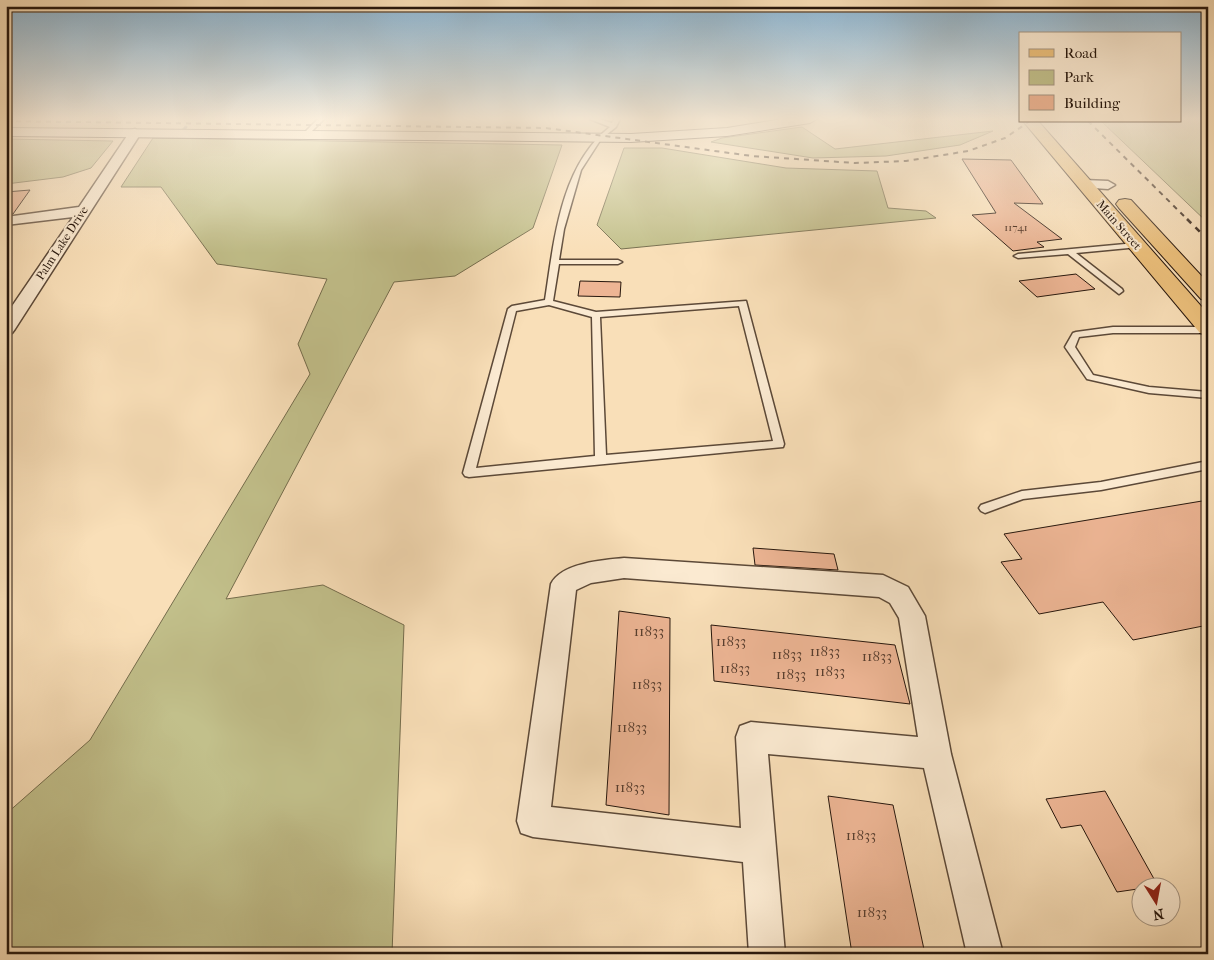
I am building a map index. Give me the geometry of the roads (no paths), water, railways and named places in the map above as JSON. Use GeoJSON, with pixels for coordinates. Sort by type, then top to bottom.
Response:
{"type":"FeatureCollection","features":[{"type":"Feature","properties":{"kind":"main road","name":"Main Street"},"geometry":{"type":"LineString","coordinates":[[1067,164],[1208,329]]}},
{"type":"Feature","properties":{"kind":"main road","name":"Main Street"},"geometry":{"type":"LineString","coordinates":[[1089,164],[1208,295]]}},
{"type":"Feature","properties":{"kind":"street","name":"Palm Lake Drive"},"geometry":{"type":"LineString","coordinates":[[6,329],[115,164]]}},
{"type":"Feature","properties":{"kind":"street"},"geometry":{"type":"LineString","coordinates":[[1084,184],[1108,185]]}},
{"type":"Feature","properties":{"kind":"street"},"geometry":{"type":"LineString","coordinates":[[6,219],[48,215],[80,216]]}},
{"type":"Feature","properties":{"kind":"street"},"geometry":{"type":"LineString","coordinates":[[6,225],[80,216]]}},
{"type":"Feature","properties":{"kind":"street"},"geometry":{"type":"LineString","coordinates":[[759,847],[532,821],[564,584],[588,574],[624,568],[883,586],[899,595],[912,616],[936,754],[985,954]]}},
{"type":"Feature","properties":{"kind":"street"},"geometry":{"type":"LineString","coordinates":[[767,954],[752,737],[936,754]]}},
{"type":"Feature","properties":{"kind":"lane"},"geometry":{"type":"LineString","coordinates":[[549,302],[560,229],[578,170],[582,164]]}},
{"type":"Feature","properties":{"kind":"lane"},"geometry":{"type":"LineString","coordinates":[[1018,256],[1136,245]]}},
{"type":"Feature","properties":{"kind":"lane"},"geometry":{"type":"LineString","coordinates":[[1069,250],[1119,291]]}},
{"type":"Feature","properties":{"kind":"lane"},"geometry":{"type":"LineString","coordinates":[[555,262],[618,262]]}},
{"type":"Feature","properties":{"kind":"lane"},"geometry":{"type":"LineString","coordinates":[[549,302],[596,314],[743,303],[779,444],[601,458],[469,472],[512,310],[549,302]]}},
{"type":"Feature","properties":{"kind":"lane"},"geometry":{"type":"LineString","coordinates":[[596,314],[601,458]]}},
{"type":"Feature","properties":{"kind":"lane"},"geometry":{"type":"LineString","coordinates":[[1208,329],[1113,330],[1076,335],[1070,347],[1090,376],[1149,390],[1208,395]]}},
{"type":"Feature","properties":{"kind":"lane"},"geometry":{"type":"LineString","coordinates":[[986,508],[1022,495],[1101,486],[1208,465]]}},
{"type":"Feature","properties":{"kind":"railway"},"geometry":{"type":"LineString","coordinates":[[1131,164],[1188,220]]}},
{"type":"Feature","properties":{"kind":"railway"},"geometry":{"type":"LineString","coordinates":[[1188,220],[1208,240]]}}]}
